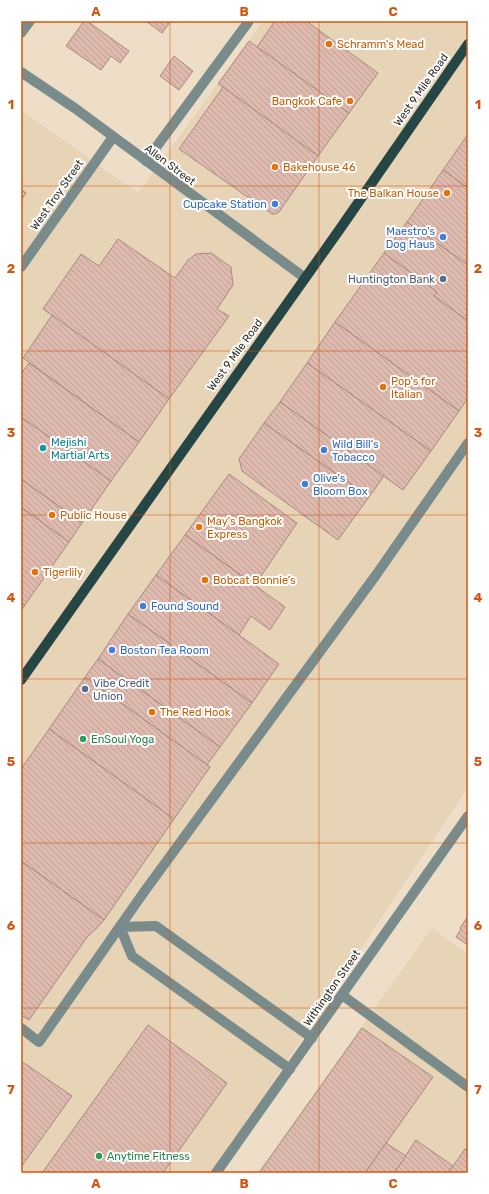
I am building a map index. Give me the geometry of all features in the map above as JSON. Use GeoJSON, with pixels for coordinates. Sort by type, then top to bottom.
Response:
{"type":"FeatureCollection","features":[{"type":"Feature","properties":{"kind":"main road","name":"West 9 Mile Road"},"geometry":{"type":"LineString","coordinates":[[21,680],[468,44]]}},
{"type":"Feature","properties":{"kind":"street"},"geometry":{"type":"LineString","coordinates":[[21,33],[30,21]]}},
{"type":"Feature","properties":{"kind":"street"},"geometry":{"type":"LineString","coordinates":[[146,161],[249,21]]}},
{"type":"Feature","properties":{"kind":"street","name":"Allen Street"},"geometry":{"type":"LineString","coordinates":[[21,72],[113,136],[305,278]]}},
{"type":"Feature","properties":{"kind":"street","name":"West Troy Street"},"geometry":{"type":"LineString","coordinates":[[21,268],[113,136]]}},
{"type":"Feature","properties":{"kind":"street"},"geometry":{"type":"LineString","coordinates":[[21,1028],[39,1042],[144,892],[376,575],[468,443]]}},
{"type":"Feature","properties":{"kind":"street","name":"Withington Street"},"geometry":{"type":"LineString","coordinates":[[216,1173],[468,816]]}},
{"type":"Feature","properties":{"kind":"street"},"geometry":{"type":"LineString","coordinates":[[120,927],[156,926],[312,1038]]}},
{"type":"Feature","properties":{"kind":"street"},"geometry":{"type":"LineString","coordinates":[[120,927],[132,956],[290,1069]]}},
{"type":"Feature","properties":{"kind":"street"},"geometry":{"type":"LineString","coordinates":[[342,995],[468,1087]]}},
{"type":"Feature","properties":{"kind":"shaded area"},"geometry":{"type":"Polygon","coordinates":[[[263,21],[468,21],[468,787],[213,1173],[21,1173],[21,110],[138,193],[263,21]]]}},
{"type":"Feature","properties":{"kind":"shaded area"},"geometry":{"type":"Polygon","coordinates":[[[432,928],[468,954],[468,1173],[257,1173],[432,928]]]}},
{"type":"Feature","properties":{"kind":"building"},"geometry":{"type":"Polygon","coordinates":[[[84,21],[87,21],[129,51],[120,63],[111,56],[101,70],[66,46],[84,21]]]}},
{"type":"Feature","properties":{"kind":"building"},"geometry":{"type":"Polygon","coordinates":[[[146,21],[171,21],[162,33],[146,21]]]}},
{"type":"Feature","properties":{"kind":"building"},"geometry":{"type":"Polygon","coordinates":[[[275,21],[306,21],[378,73],[349,113],[257,47],[275,21]]]}},
{"type":"Feature","properties":{"kind":"building"},"geometry":{"type":"Polygon","coordinates":[[[249,41],[349,113],[318,156],[218,84],[249,41]]]}},
{"type":"Feature","properties":{"kind":"building"},"geometry":{"type":"Polygon","coordinates":[[[174,56],[193,71],[179,90],[160,76],[174,56]]]}},
{"type":"Feature","properties":{"kind":"building"},"geometry":{"type":"Polygon","coordinates":[[[223,87],[318,156],[279,212],[275,214],[272,214],[179,149],[223,87]]]}},
{"type":"Feature","properties":{"kind":"building"},"geometry":{"type":"Polygon","coordinates":[[[468,134],[468,188],[443,170],[468,134]]]}},
{"type":"Feature","properties":{"kind":"building"},"geometry":{"type":"Polygon","coordinates":[[[443,170],[468,188],[468,265],[407,222],[443,170]]]}},
{"type":"Feature","properties":{"kind":"building"},"geometry":{"type":"Polygon","coordinates":[[[21,189],[26,193],[21,200],[21,189]]]}},
{"type":"Feature","properties":{"kind":"building","name":"Huntington Bank"},"geometry":{"type":"Polygon","coordinates":[[[407,222],[468,265],[468,321],[434,296],[437,292],[384,253],[407,222]]]}},
{"type":"Feature","properties":{"kind":"building"},"geometry":{"type":"Polygon","coordinates":[[[118,239],[175,278],[188,260],[196,254],[211,253],[231,267],[233,285],[217,309],[229,316],[169,399],[43,309],[81,254],[99,266],[118,239]]]}},
{"type":"Feature","properties":{"kind":"building"},"geometry":{"type":"Polygon","coordinates":[[[384,253],[437,292],[434,296],[468,321],[468,398],[459,411],[335,322],[384,253]]]}},
{"type":"Feature","properties":{"kind":"building"},"geometry":{"type":"Polygon","coordinates":[[[52,315],[169,399],[139,442],[23,358],[52,315]]]}},
{"type":"Feature","properties":{"kind":"building","name":"Pop's for Italian"},"geometry":{"type":"Polygon","coordinates":[[[335,322],[459,411],[431,451],[307,363],[335,322]]]}},
{"type":"Feature","properties":{"kind":"building"},"geometry":{"type":"Polygon","coordinates":[[[29,363],[139,442],[111,481],[21,417],[21,374],[29,363]]]}},
{"type":"Feature","properties":{"kind":"building"},"geometry":{"type":"Polygon","coordinates":[[[307,363],[431,451],[403,490],[280,402],[307,363]]]}},
{"type":"Feature","properties":{"kind":"building","name":"Wild Bill's Tobacco"},"geometry":{"type":"Polygon","coordinates":[[[280,402],[384,476],[369,497],[264,423],[280,402]]]}},
{"type":"Feature","properties":{"kind":"building","name":"Mejishi Martial Arts"},"geometry":{"type":"Polygon","coordinates":[[[21,417],[111,481],[82,523],[21,479],[21,417]]]}},
{"type":"Feature","properties":{"kind":"building","name":"Olive's Bloom Box"},"geometry":{"type":"Polygon","coordinates":[[[264,423],[369,497],[338,540],[242,471],[239,459],[264,423]]]}},
{"type":"Feature","properties":{"kind":"building"},"geometry":{"type":"Polygon","coordinates":[[[229,474],[297,523],[255,585],[185,535],[229,474]]]}},
{"type":"Feature","properties":{"kind":"building","name":"Public House"},"geometry":{"type":"Polygon","coordinates":[[[21,479],[82,523],[69,542],[21,507],[21,479]]]}},
{"type":"Feature","properties":{"kind":"building","name":"Tigerlily"},"geometry":{"type":"Polygon","coordinates":[[[21,507],[69,542],[25,605],[21,602],[21,507]]]}},
{"type":"Feature","properties":{"kind":"building","name":"Bobcat Bonnie’s"},"geometry":{"type":"Polygon","coordinates":[[[185,535],[285,607],[270,630],[251,616],[239,635],[156,575],[185,535]]]}},
{"type":"Feature","properties":{"kind":"building"},"geometry":{"type":"Polygon","coordinates":[[[156,575],[279,664],[252,703],[128,614],[156,575]]]}},
{"type":"Feature","properties":{"kind":"building"},"geometry":{"type":"Polygon","coordinates":[[[21,602],[25,605],[21,611],[21,602]]]}},
{"type":"Feature","properties":{"kind":"building"},"geometry":{"type":"Polygon","coordinates":[[[128,614],[252,703],[220,747],[98,659],[128,614]]]}},
{"type":"Feature","properties":{"kind":"building","name":"The Red Hook"},"geometry":{"type":"Polygon","coordinates":[[[98,659],[220,747],[207,765],[85,677],[98,659]]]}},
{"type":"Feature","properties":{"kind":"building"},"geometry":{"type":"Polygon","coordinates":[[[85,677],[210,767],[174,819],[49,729],[85,677]]]}},
{"type":"Feature","properties":{"kind":"building"},"geometry":{"type":"Polygon","coordinates":[[[49,729],[174,819],[104,920],[21,861],[21,769],[49,729]]]}},
{"type":"Feature","properties":{"kind":"building"},"geometry":{"type":"Polygon","coordinates":[[[21,861],[104,920],[88,936],[29,1020],[21,1015],[21,861]]]}},
{"type":"Feature","properties":{"kind":"building"},"geometry":{"type":"Polygon","coordinates":[[[468,916],[468,945],[456,937],[468,916]]]}},
{"type":"Feature","properties":{"kind":"building"},"geometry":{"type":"Polygon","coordinates":[[[148,1025],[227,1083],[163,1173],[42,1173],[148,1025]]]}},
{"type":"Feature","properties":{"kind":"building"},"geometry":{"type":"Polygon","coordinates":[[[362,1028],[433,1077],[365,1173],[259,1173],[362,1028]]]}},
{"type":"Feature","properties":{"kind":"building"},"geometry":{"type":"Polygon","coordinates":[[[21,1061],[72,1096],[21,1167],[21,1061]]]}},
{"type":"Feature","properties":{"kind":"building"},"geometry":{"type":"Polygon","coordinates":[[[416,1140],[453,1166],[448,1173],[394,1173],[416,1140]]]}},
{"type":"Feature","properties":{"kind":"building"},"geometry":{"type":"Polygon","coordinates":[[[386,1143],[406,1156],[394,1173],[365,1173],[386,1143]]]}},
{"type":"Feature","properties":{"kind":"building"},"geometry":{"type":"Polygon","coordinates":[[[465,1149],[468,1149],[468,1173],[448,1173],[465,1149]]]}},
{"type":"Feature","properties":{"kind":"place","name":"Schramm's Mead"},"geometry":{"type":"Point","coordinates":[329,44]}},
{"type":"Feature","properties":{"kind":"place","name":"Bangkok Cafe"},"geometry":{"type":"Point","coordinates":[350,101]}},
{"type":"Feature","properties":{"kind":"place","name":"Bakehouse 46"},"geometry":{"type":"Point","coordinates":[275,167]}},
{"type":"Feature","properties":{"kind":"place","name":"The Balkan House"},"geometry":{"type":"Point","coordinates":[447,193]}},
{"type":"Feature","properties":{"kind":"place","name":"Cupcake Station"},"geometry":{"type":"Point","coordinates":[275,204]}},
{"type":"Feature","properties":{"kind":"place","name":"Maestro's Dog Haus"},"geometry":{"type":"Point","coordinates":[443,237]}},
{"type":"Feature","properties":{"kind":"place","name":"Huntington Bank"},"geometry":{"type":"Point","coordinates":[443,279]}},
{"type":"Feature","properties":{"kind":"place","name":"Pop's for Italian"},"geometry":{"type":"Point","coordinates":[383,387]}},
{"type":"Feature","properties":{"kind":"place","name":"Mejishi Martial Arts"},"geometry":{"type":"Point","coordinates":[43,448]}},
{"type":"Feature","properties":{"kind":"place","name":"Wild Bill's Tobacco"},"geometry":{"type":"Point","coordinates":[324,450]}},
{"type":"Feature","properties":{"kind":"place","name":"Olive's Bloom Box"},"geometry":{"type":"Point","coordinates":[305,484]}},
{"type":"Feature","properties":{"kind":"place","name":"Public House"},"geometry":{"type":"Point","coordinates":[52,515]}},
{"type":"Feature","properties":{"kind":"place","name":"May's Bangkok Express"},"geometry":{"type":"Point","coordinates":[199,527]}},
{"type":"Feature","properties":{"kind":"place","name":"Tigerlily"},"geometry":{"type":"Point","coordinates":[35,572]}},
{"type":"Feature","properties":{"kind":"place","name":"Bobcat Bonnie’s"},"geometry":{"type":"Point","coordinates":[205,580]}},
{"type":"Feature","properties":{"kind":"place","name":"Found Sound"},"geometry":{"type":"Point","coordinates":[143,606]}},
{"type":"Feature","properties":{"kind":"place","name":"Boston Tea Room"},"geometry":{"type":"Point","coordinates":[112,650]}},
{"type":"Feature","properties":{"kind":"place","name":"Vibe Credit Union"},"geometry":{"type":"Point","coordinates":[85,689]}},
{"type":"Feature","properties":{"kind":"place","name":"The Red Hook"},"geometry":{"type":"Point","coordinates":[152,712]}},
{"type":"Feature","properties":{"kind":"place","name":"EnSoul Yoga"},"geometry":{"type":"Point","coordinates":[83,739]}},
{"type":"Feature","properties":{"kind":"place","name":"Anytime Fitness"},"geometry":{"type":"Point","coordinates":[99,1156]}}]}
